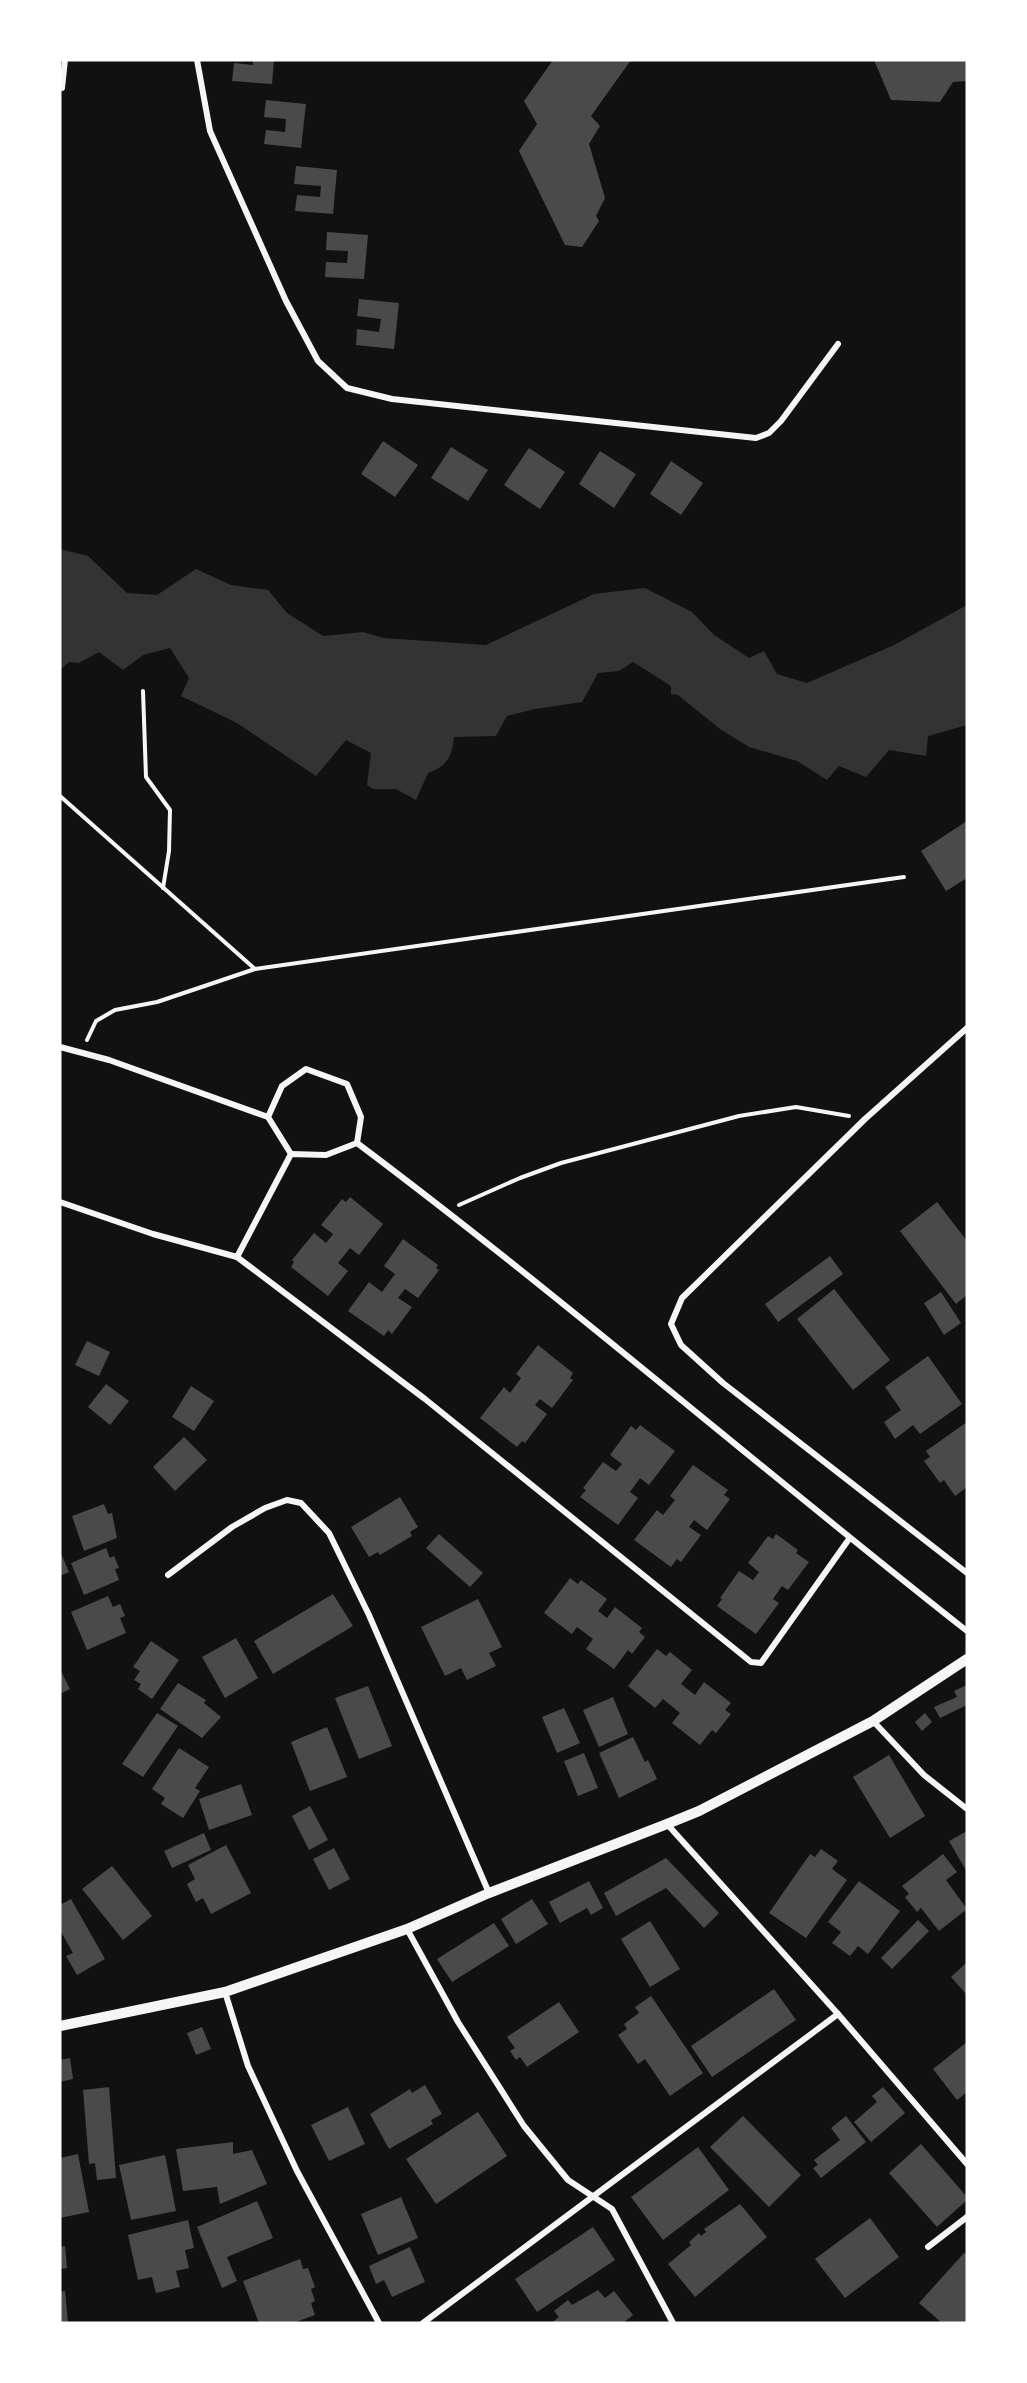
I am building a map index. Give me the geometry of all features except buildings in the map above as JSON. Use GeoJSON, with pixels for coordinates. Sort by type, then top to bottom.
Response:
{"type":"FeatureCollection","features":[{"type":"Feature","properties":{"kind":"street"},"geometry":{"type":"LineString","coordinates":[[60,88],[62,88],[65,60]]}},
{"type":"Feature","properties":{"kind":"street"},"geometry":{"type":"LineString","coordinates":[[197,60],[210,131],[286,301],[318,361],[347,388],[392,399],[756,438],[769,433],[781,421],[837,344]]}},
{"type":"Feature","properties":{"kind":"street"},"geometry":{"type":"LineString","coordinates":[[967,1028],[865,1119],[682,1298],[671,1324],[681,1345],[723,1383],[967,1574]]}},
{"type":"Feature","properties":{"kind":"street"},"geometry":{"type":"LineString","coordinates":[[60,1047],[109,1060],[268,1117],[291,1154]]}},
{"type":"Feature","properties":{"kind":"street"},"geometry":{"type":"LineString","coordinates":[[268,1117],[282,1086],[306,1069],[347,1084],[361,1117],[357,1143]]}},
{"type":"Feature","properties":{"kind":"street"},"geometry":{"type":"LineString","coordinates":[[291,1154],[326,1155],[357,1143]]}},
{"type":"Feature","properties":{"kind":"street"},"geometry":{"type":"LineString","coordinates":[[357,1143],[447,1211],[849,1539],[967,1631]]}},
{"type":"Feature","properties":{"kind":"street"},"geometry":{"type":"LineString","coordinates":[[237,1257],[291,1154]]}},
{"type":"Feature","properties":{"kind":"street"},"geometry":{"type":"LineString","coordinates":[[60,1202],[153,1234],[237,1257],[424,1399],[751,1662],[761,1663],[849,1539]]}},
{"type":"Feature","properties":{"kind":"street"},"geometry":{"type":"LineString","coordinates":[[168,1575],[232,1527],[265,1508],[287,1500],[302,1503],[329,1533],[369,1615],[489,1893]]}},
{"type":"Feature","properties":{"kind":"street"},"geometry":{"type":"LineString","coordinates":[[60,2026],[225,1992],[407,1929],[489,1893],[667,1824],[699,1811],[873,1720],[967,1659]]}},
{"type":"Feature","properties":{"kind":"street"},"geometry":{"type":"LineString","coordinates":[[873,1720],[924,1775],[967,1809]]}},
{"type":"Feature","properties":{"kind":"street"},"geometry":{"type":"LineString","coordinates":[[667,1824],[838,2014],[967,2164]]}},
{"type":"Feature","properties":{"kind":"street"},"geometry":{"type":"LineString","coordinates":[[407,1929],[458,2022],[524,2126],[568,2180],[612,2209],[673,2323]]}},
{"type":"Feature","properties":{"kind":"street"},"geometry":{"type":"LineString","coordinates":[[225,1992],[248,2066],[297,2171],[379,2323]]}},
{"type":"Feature","properties":{"kind":"street"},"geometry":{"type":"LineString","coordinates":[[423,2323],[838,2014]]}},
{"type":"Feature","properties":{"kind":"street"},"geometry":{"type":"LineString","coordinates":[[928,2247],[967,2217]]}},
{"type":"Feature","properties":{"kind":"path"},"geometry":{"type":"LineString","coordinates":[[143,691],[146,777],[170,810],[169,851],[163,888]]}},
{"type":"Feature","properties":{"kind":"path"},"geometry":{"type":"LineString","coordinates":[[60,796],[255,969]]}},
{"type":"Feature","properties":{"kind":"path"},"geometry":{"type":"LineString","coordinates":[[80,1054],[96,1021],[115,1010],[156,1002],[255,969],[904,878]]}},
{"type":"Feature","properties":{"kind":"path"},"geometry":{"type":"LineString","coordinates":[[447,1211],[520,1178],[561,1163],[739,1116],[796,1107],[865,1119]]}},
{"type":"Feature","properties":{"kind":"shaded area"},"geometry":{"type":"Polygon","coordinates":[[[60,549],[88,556],[127,593],[157,595],[196,569],[231,585],[268,590],[287,613],[323,636],[363,632],[383,638],[486,645],[594,594],[645,588],[692,612],[714,635],[749,658],[764,651],[777,674],[807,683],[894,645],[967,605],[967,725],[928,736],[926,756],[889,750],[866,777],[839,766],[827,780],[797,761],[749,747],[720,729],[678,695],[671,694],[671,686],[633,662],[619,671],[598,673],[582,702],[507,716],[496,736],[454,737],[452,750],[447,760],[440,767],[428,773],[416,800],[396,789],[373,789],[367,785],[371,753],[346,740],[316,776],[237,723],[181,696],[189,678],[170,648],[143,655],[123,670],[99,652],[79,663],[69,662],[60,670],[60,549]]]}}]}
